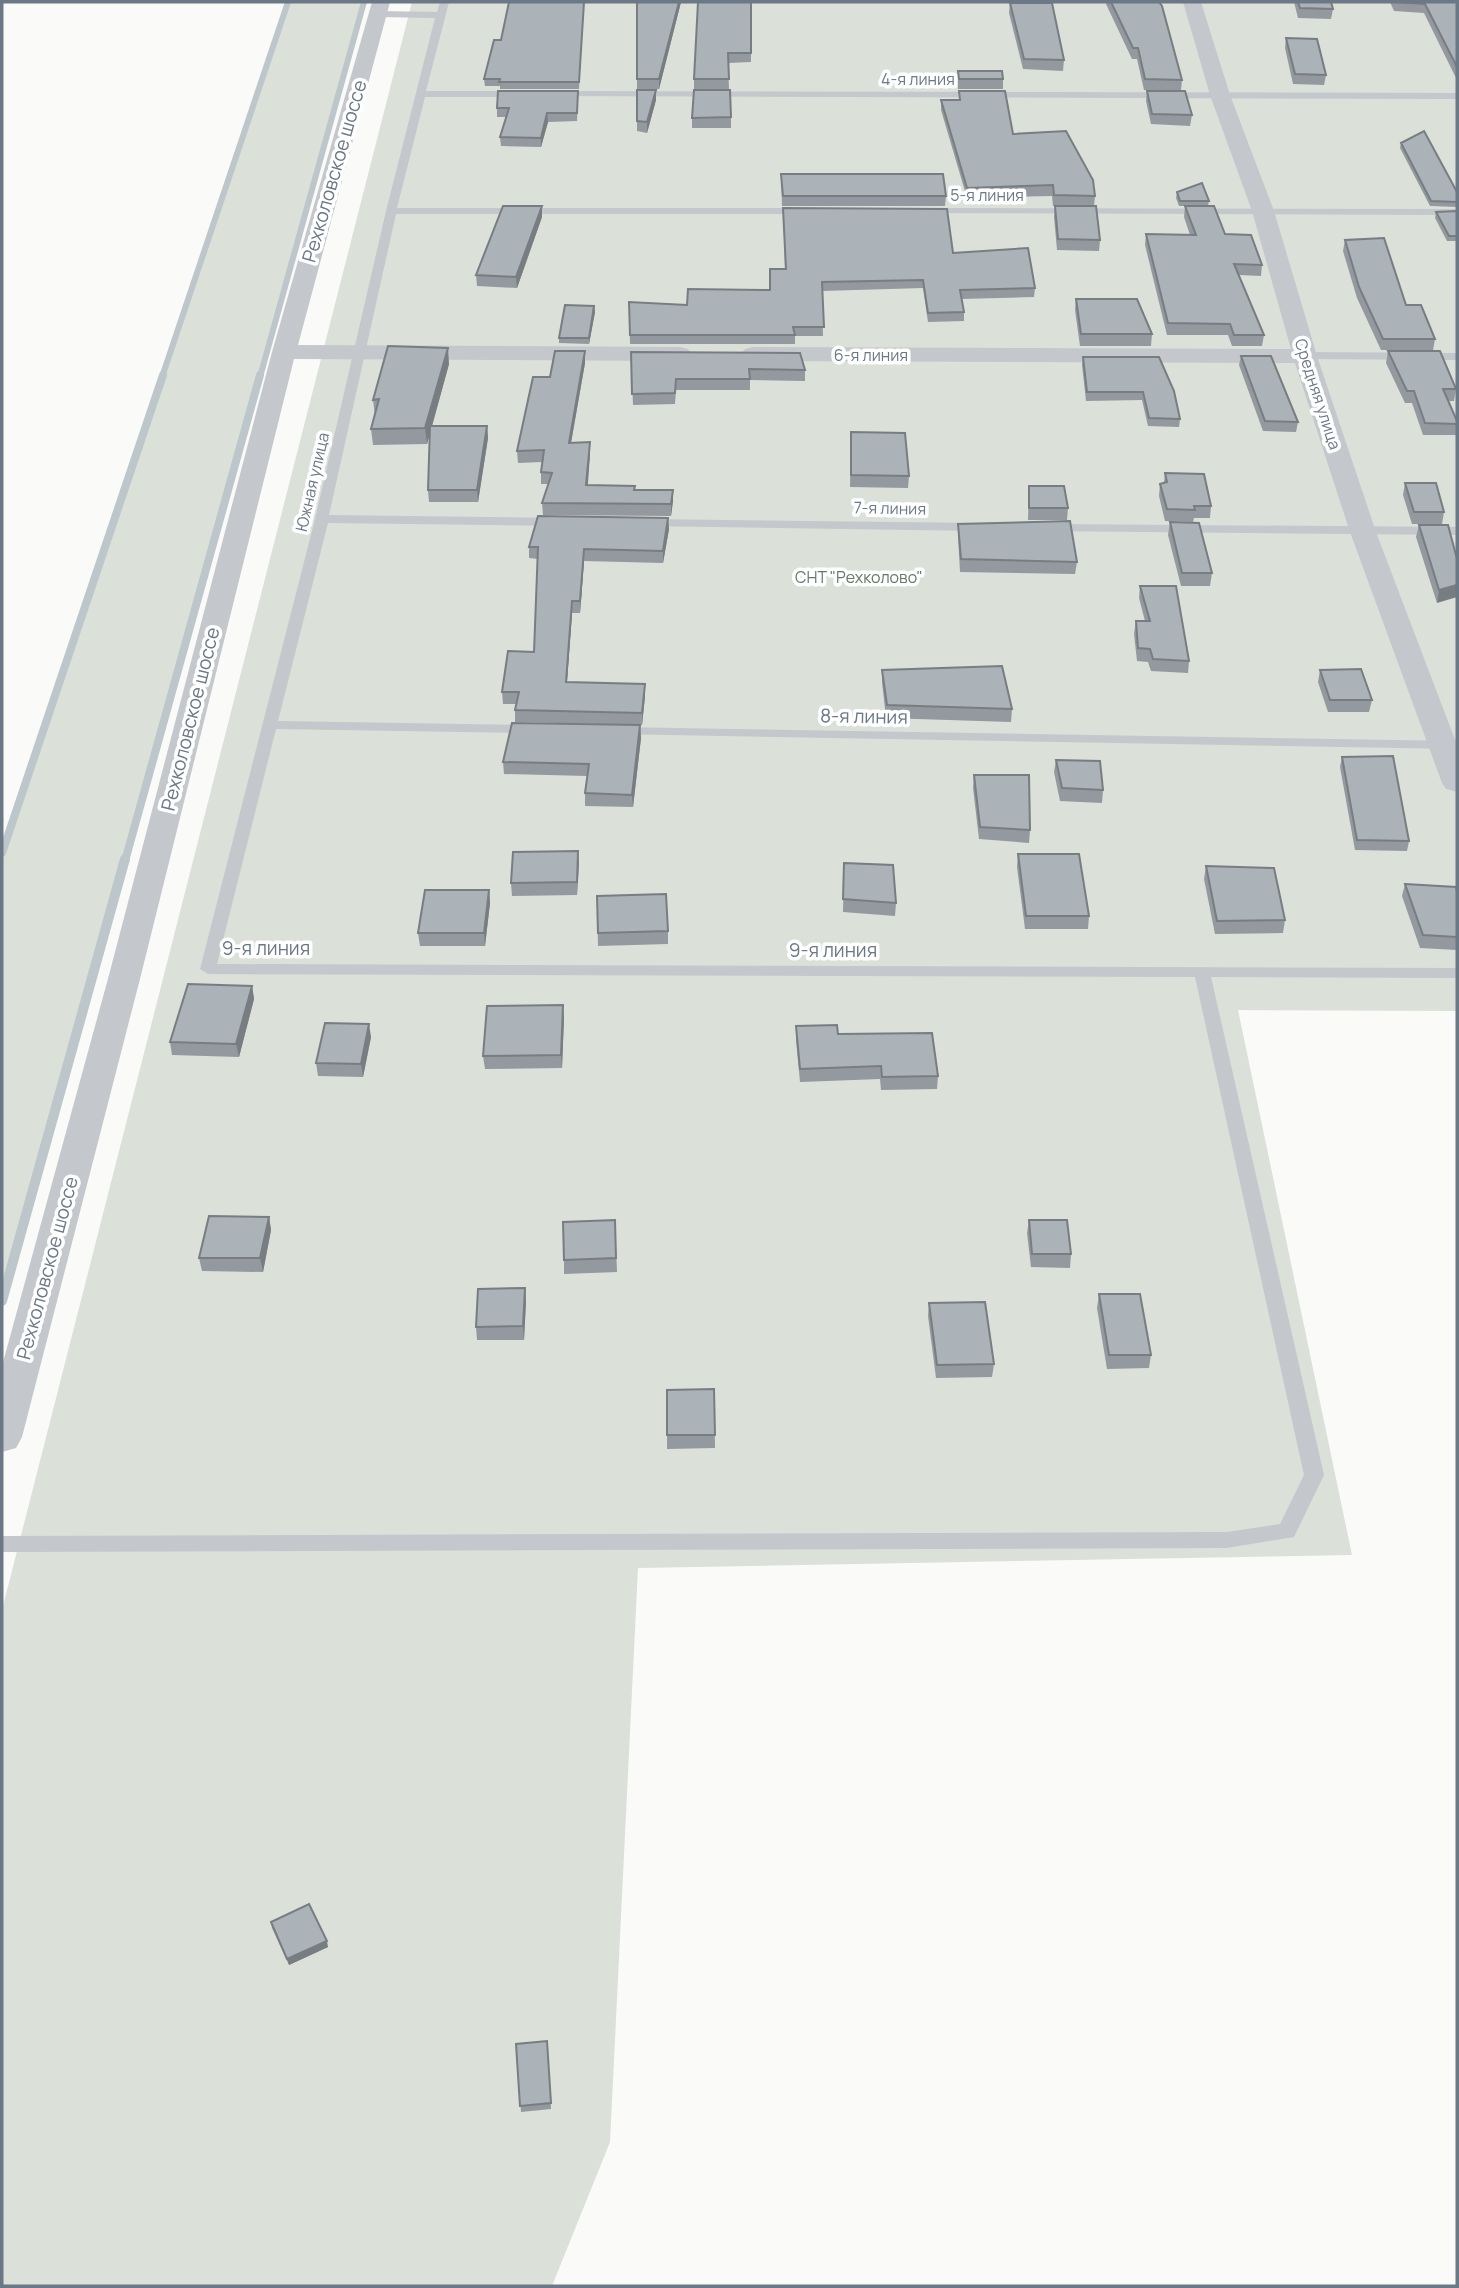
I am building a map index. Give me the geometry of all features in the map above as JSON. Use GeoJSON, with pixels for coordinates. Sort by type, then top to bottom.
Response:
{"type":"FeatureCollection","features":[{"type":"Feature","properties":{"kind":"street","name":"Средняя улица"},"geometry":{"type":"LineString","coordinates":[[1192,2],[1220,95],[1263,211],[1305,356],[1363,532],[1451,745],[1457,783]]}},
{"type":"Feature","properties":{"kind":"street","name":"Рехколовское шоссе"},"geometry":{"type":"LineString","coordinates":[[2,1437],[125,975],[284,352],[380,8]]}},
{"type":"Feature","properties":{"kind":"street"},"geometry":{"type":"LineString","coordinates":[[284,352],[706,354]]}},
{"type":"Feature","properties":{"kind":"street","name":"6-я линия"},"geometry":{"type":"LineString","coordinates":[[734,354],[1305,356]]}},
{"type":"Feature","properties":{"kind":"lane"},"geometry":{"type":"LineString","coordinates":[[380,8],[442,8]]}},
{"type":"Feature","properties":{"kind":"lane","name":"Южная улица"},"geometry":{"type":"LineString","coordinates":[[208,969],[322,519],[391,211],[442,8]]}},
{"type":"Feature","properties":{"kind":"lane"},"geometry":{"type":"LineString","coordinates":[[421,94],[532,94]]}},
{"type":"Feature","properties":{"kind":"lane","name":"4-я линия"},"geometry":{"type":"LineString","coordinates":[[545,94],[1457,96]]}},
{"type":"Feature","properties":{"kind":"lane"},"geometry":{"type":"LineString","coordinates":[[391,211],[820,211]]}},
{"type":"Feature","properties":{"kind":"lane","name":"5-я линия"},"geometry":{"type":"LineString","coordinates":[[917,211],[1457,212]]}},
{"type":"Feature","properties":{"kind":"lane","name":"6-я линия"},"geometry":{"type":"LineString","coordinates":[[1305,356],[1457,357]]}},
{"type":"Feature","properties":{"kind":"lane"},"geometry":{"type":"LineString","coordinates":[[322,519],[572,522]]}},
{"type":"Feature","properties":{"kind":"lane","name":"7-я линия"},"geometry":{"type":"LineString","coordinates":[[627,522],[988,527]]}},
{"type":"Feature","properties":{"kind":"lane"},"geometry":{"type":"LineString","coordinates":[[1030,528],[1457,531]]}},
{"type":"Feature","properties":{"kind":"lane"},"geometry":{"type":"LineString","coordinates":[[271,725],[551,730]]}},
{"type":"Feature","properties":{"kind":"lane","name":"8-я линия"},"geometry":{"type":"LineString","coordinates":[[607,731],[1451,745]]}},
{"type":"Feature","properties":{"kind":"lane","name":"9-я линия"},"geometry":{"type":"LineString","coordinates":[[208,969],[1457,973]]}},
{"type":"Feature","properties":{"kind":"lane"},"geometry":{"type":"LineString","coordinates":[[2,1544],[1227,1540],[1287,1531],[1314,1475],[1202,972]]}},
{"type":"Feature","properties":{"kind":"green space"},"geometry":{"type":"Polygon","coordinates":[[[288,2],[364,2],[2,1301],[2,853],[288,2]]]}},
{"type":"Feature","properties":{"kind":"green space","name":"СНТ \"Рехколово\""},"geometry":{"type":"Polygon","coordinates":[[[412,2],[1457,2],[1457,1011],[1238,1010],[1352,1555],[638,1568],[610,2142],[552,2286],[2,2286],[2,1610],[412,2]]]}},
{"type":"Feature","properties":{"kind":"building"},"geometry":{"type":"Polygon","coordinates":[[[509,2],[584,2],[579,82],[499,82],[500,79],[484,79],[494,40],[501,40],[509,2]]]}},
{"type":"Feature","properties":{"kind":"building"},"geometry":{"type":"Polygon","coordinates":[[[637,2],[679,2],[659,79],[637,79],[637,2]]]}},
{"type":"Feature","properties":{"kind":"building"},"geometry":{"type":"Polygon","coordinates":[[[698,2],[751,2],[751,53],[728,53],[729,79],[694,79],[698,2]]]}},
{"type":"Feature","properties":{"kind":"building"},"geometry":{"type":"Polygon","coordinates":[[[1111,2],[1159,2],[1182,80],[1145,79],[1138,48],[1133,48],[1111,2]]]}},
{"type":"Feature","properties":{"kind":"building"},"geometry":{"type":"Polygon","coordinates":[[[1298,2],[1331,2],[1333,9],[1300,8],[1298,2]]]}},
{"type":"Feature","properties":{"kind":"building"},"geometry":{"type":"Polygon","coordinates":[[[1396,2],[1457,2],[1457,67],[1425,4],[1396,2]]]}},
{"type":"Feature","properties":{"kind":"building"},"geometry":{"type":"Polygon","coordinates":[[[1010,3],[1052,3],[1064,60],[1024,59],[1010,3]]]}},
{"type":"Feature","properties":{"kind":"building"},"geometry":{"type":"Polygon","coordinates":[[[1286,38],[1317,39],[1326,75],[1295,74],[1286,38]]]}},
{"type":"Feature","properties":{"kind":"building"},"geometry":{"type":"Polygon","coordinates":[[[958,71],[1002,71],[1003,79],[959,79],[958,71]]]}},
{"type":"Feature","properties":{"kind":"building"},"geometry":{"type":"Polygon","coordinates":[[[637,90],[656,90],[647,122],[637,121],[637,90]]]}},
{"type":"Feature","properties":{"kind":"building"},"geometry":{"type":"Polygon","coordinates":[[[694,90],[730,90],[731,117],[692,118],[694,90]]]}},
{"type":"Feature","properties":{"kind":"building"},"geometry":{"type":"Polygon","coordinates":[[[498,91],[578,91],[577,113],[547,113],[541,138],[500,137],[509,108],[497,108],[498,91]]]}},
{"type":"Feature","properties":{"kind":"building"},"geometry":{"type":"Polygon","coordinates":[[[959,91],[1005,91],[1013,134],[1066,131],[1093,180],[1095,196],[1054,195],[1053,185],[967,188],[941,100],[960,100],[959,91]]]}},
{"type":"Feature","properties":{"kind":"building"},"geometry":{"type":"Polygon","coordinates":[[[1147,91],[1185,91],[1192,115],[1152,114],[1147,91]]]}},
{"type":"Feature","properties":{"kind":"building"},"geometry":{"type":"Polygon","coordinates":[[[1424,131],[1457,192],[1457,202],[1431,201],[1401,143],[1424,131]]]}},
{"type":"Feature","properties":{"kind":"building"},"geometry":{"type":"Polygon","coordinates":[[[781,174],[943,174],[946,196],[783,196],[781,174]]]}},
{"type":"Feature","properties":{"kind":"building"},"geometry":{"type":"Polygon","coordinates":[[[1202,183],[1209,201],[1180,201],[1177,192],[1202,183]]]}},
{"type":"Feature","properties":{"kind":"building"},"geometry":{"type":"Polygon","coordinates":[[[503,206],[542,206],[516,277],[476,275],[503,206]]]}},
{"type":"Feature","properties":{"kind":"building"},"geometry":{"type":"Polygon","coordinates":[[[1055,206],[1096,206],[1100,240],[1058,239],[1055,206]]]}},
{"type":"Feature","properties":{"kind":"building"},"geometry":{"type":"Polygon","coordinates":[[[1185,206],[1214,206],[1225,234],[1251,235],[1262,265],[1234,264],[1264,335],[1234,335],[1230,324],[1168,323],[1146,234],[1196,235],[1185,206]]]}},
{"type":"Feature","properties":{"kind":"building"},"geometry":{"type":"Polygon","coordinates":[[[783,208],[947,209],[953,253],[1028,248],[1035,288],[960,290],[964,312],[928,313],[923,280],[822,282],[824,327],[793,327],[795,335],[630,335],[629,302],[687,305],[688,289],[770,290],[770,269],[786,269],[783,208]]]}},
{"type":"Feature","properties":{"kind":"building"},"geometry":{"type":"Polygon","coordinates":[[[1457,211],[1457,236],[1449,236],[1436,212],[1457,211]]]}},
{"type":"Feature","properties":{"kind":"building"},"geometry":{"type":"Polygon","coordinates":[[[1384,238],[1406,305],[1421,305],[1435,339],[1383,339],[1359,287],[1345,240],[1384,238]]]}},
{"type":"Feature","properties":{"kind":"building"},"geometry":{"type":"Polygon","coordinates":[[[1076,299],[1137,299],[1152,334],[1081,334],[1076,299]]]}},
{"type":"Feature","properties":{"kind":"building"},"geometry":{"type":"Polygon","coordinates":[[[565,305],[594,306],[589,338],[559,338],[565,305]]]}},
{"type":"Feature","properties":{"kind":"building"},"geometry":{"type":"Polygon","coordinates":[[[388,346],[448,348],[425,428],[371,429],[379,399],[373,400],[388,346]]]}},
{"type":"Feature","properties":{"kind":"building"},"geometry":{"type":"Polygon","coordinates":[[[555,351],[585,351],[569,443],[590,442],[586,485],[635,486],[634,490],[673,490],[671,504],[542,503],[552,473],[541,472],[544,450],[517,451],[533,377],[550,377],[555,351]]]}},
{"type":"Feature","properties":{"kind":"building"},"geometry":{"type":"Polygon","coordinates":[[[1388,351],[1440,351],[1456,389],[1443,389],[1457,424],[1425,423],[1414,391],[1407,391],[1388,351]]]}},
{"type":"Feature","properties":{"kind":"building"},"geometry":{"type":"Polygon","coordinates":[[[631,352],[800,353],[805,370],[749,369],[750,379],[676,379],[675,393],[632,394],[631,352]]]}},
{"type":"Feature","properties":{"kind":"building"},"geometry":{"type":"Polygon","coordinates":[[[1241,356],[1271,356],[1298,422],[1265,421],[1241,356]]]}},
{"type":"Feature","properties":{"kind":"building"},"geometry":{"type":"Polygon","coordinates":[[[1083,357],[1159,357],[1174,391],[1180,419],[1149,418],[1143,392],[1087,392],[1083,357]]]}},
{"type":"Feature","properties":{"kind":"building"},"geometry":{"type":"Polygon","coordinates":[[[430,426],[487,426],[477,490],[428,490],[430,426]]]}},
{"type":"Feature","properties":{"kind":"building"},"geometry":{"type":"Polygon","coordinates":[[[851,432],[905,433],[909,476],[851,475],[851,432]]]}},
{"type":"Feature","properties":{"kind":"building"},"geometry":{"type":"Polygon","coordinates":[[[1165,473],[1204,474],[1211,506],[1194,506],[1195,510],[1167,509],[1160,484],[1167,482],[1165,473]]]}},
{"type":"Feature","properties":{"kind":"building"},"geometry":{"type":"Polygon","coordinates":[[[1405,483],[1436,483],[1444,512],[1414,512],[1405,483]]]}},
{"type":"Feature","properties":{"kind":"building"},"geometry":{"type":"Polygon","coordinates":[[[1029,486],[1064,486],[1068,508],[1029,508],[1029,486]]]}},
{"type":"Feature","properties":{"kind":"building"},"geometry":{"type":"Polygon","coordinates":[[[538,516],[668,518],[663,551],[584,549],[580,601],[572,601],[566,682],[645,684],[642,713],[515,710],[519,692],[502,692],[508,651],[534,652],[538,547],[529,547],[538,516]]]}},
{"type":"Feature","properties":{"kind":"building"},"geometry":{"type":"Polygon","coordinates":[[[1070,521],[1077,562],[961,559],[958,524],[1070,521]]]}},
{"type":"Feature","properties":{"kind":"building"},"geometry":{"type":"Polygon","coordinates":[[[1170,522],[1199,523],[1212,573],[1182,573],[1170,522]]]}},
{"type":"Feature","properties":{"kind":"building"},"geometry":{"type":"Polygon","coordinates":[[[1419,525],[1448,525],[1457,559],[1457,585],[1439,590],[1419,525]]]}},
{"type":"Feature","properties":{"kind":"building"},"geometry":{"type":"Polygon","coordinates":[[[1140,586],[1176,586],[1189,661],[1153,659],[1150,649],[1138,648],[1136,621],[1150,621],[1140,586]]]}},
{"type":"Feature","properties":{"kind":"building"},"geometry":{"type":"Polygon","coordinates":[[[1002,666],[1012,709],[887,705],[882,670],[1002,666]]]}},
{"type":"Feature","properties":{"kind":"building"},"geometry":{"type":"Polygon","coordinates":[[[1361,669],[1372,700],[1330,700],[1320,670],[1361,669]]]}},
{"type":"Feature","properties":{"kind":"building"},"geometry":{"type":"Polygon","coordinates":[[[512,723],[640,725],[632,795],[585,793],[589,764],[503,762],[512,723]]]}},
{"type":"Feature","properties":{"kind":"building"},"geometry":{"type":"Polygon","coordinates":[[[1393,756],[1409,841],[1357,840],[1342,757],[1393,756]]]}},
{"type":"Feature","properties":{"kind":"building"},"geometry":{"type":"Polygon","coordinates":[[[1056,760],[1100,761],[1103,790],[1062,788],[1056,760]]]}},
{"type":"Feature","properties":{"kind":"building"},"geometry":{"type":"Polygon","coordinates":[[[974,775],[1029,775],[1030,830],[980,827],[974,775]]]}},
{"type":"Feature","properties":{"kind":"building"},"geometry":{"type":"Polygon","coordinates":[[[578,851],[577,882],[511,883],[513,852],[578,851]]]}},
{"type":"Feature","properties":{"kind":"building"},"geometry":{"type":"Polygon","coordinates":[[[1018,854],[1079,854],[1089,916],[1026,916],[1018,854]]]}},
{"type":"Feature","properties":{"kind":"building"},"geometry":{"type":"Polygon","coordinates":[[[844,863],[893,865],[896,903],[843,899],[844,863]]]}},
{"type":"Feature","properties":{"kind":"building"},"geometry":{"type":"Polygon","coordinates":[[[1206,866],[1274,868],[1285,920],[1217,921],[1206,866]]]}},
{"type":"Feature","properties":{"kind":"building"},"geometry":{"type":"Polygon","coordinates":[[[1405,884],[1456,887],[1457,937],[1423,935],[1405,884]]]}},
{"type":"Feature","properties":{"kind":"building"},"geometry":{"type":"Polygon","coordinates":[[[425,890],[489,890],[484,933],[418,933],[425,890]]]}},
{"type":"Feature","properties":{"kind":"building"},"geometry":{"type":"Polygon","coordinates":[[[666,894],[668,931],[598,933],[597,896],[666,894]]]}},
{"type":"Feature","properties":{"kind":"building"},"geometry":{"type":"Polygon","coordinates":[[[188,984],[252,986],[236,1044],[170,1042],[188,984]]]}},
{"type":"Feature","properties":{"kind":"building"},"geometry":{"type":"Polygon","coordinates":[[[563,1005],[561,1055],[483,1056],[487,1006],[563,1005]]]}},
{"type":"Feature","properties":{"kind":"building"},"geometry":{"type":"Polygon","coordinates":[[[325,1023],[369,1024],[361,1064],[316,1063],[325,1023]]]}},
{"type":"Feature","properties":{"kind":"building"},"geometry":{"type":"Polygon","coordinates":[[[837,1025],[838,1034],[932,1033],[938,1076],[882,1077],[881,1066],[800,1069],[796,1026],[837,1025]]]}},
{"type":"Feature","properties":{"kind":"building"},"geometry":{"type":"Polygon","coordinates":[[[209,1216],[269,1217],[260,1258],[199,1258],[209,1216]]]}},
{"type":"Feature","properties":{"kind":"building"},"geometry":{"type":"Polygon","coordinates":[[[615,1220],[616,1258],[564,1260],[563,1222],[615,1220]]]}},
{"type":"Feature","properties":{"kind":"building"},"geometry":{"type":"Polygon","coordinates":[[[1029,1220],[1067,1220],[1071,1254],[1032,1254],[1029,1220]]]}},
{"type":"Feature","properties":{"kind":"building"},"geometry":{"type":"Polygon","coordinates":[[[525,1288],[523,1326],[476,1327],[478,1289],[525,1288]]]}},
{"type":"Feature","properties":{"kind":"building"},"geometry":{"type":"Polygon","coordinates":[[[1099,1294],[1140,1294],[1151,1355],[1109,1355],[1099,1294]]]}},
{"type":"Feature","properties":{"kind":"building"},"geometry":{"type":"Polygon","coordinates":[[[985,1302],[994,1364],[937,1365],[929,1303],[985,1302]]]}},
{"type":"Feature","properties":{"kind":"building"},"geometry":{"type":"Polygon","coordinates":[[[714,1389],[715,1435],[667,1435],[667,1390],[714,1389]]]}},
{"type":"Feature","properties":{"kind":"building"},"geometry":{"type":"Polygon","coordinates":[[[309,1904],[327,1941],[287,1959],[271,1922],[309,1904]]]}},
{"type":"Feature","properties":{"kind":"building"},"geometry":{"type":"Polygon","coordinates":[[[547,2041],[551,2103],[520,2106],[516,2044],[547,2041]]]}},
{"type":"Feature","properties":{"kind":"waterway"},"geometry":{"type":"LineString","coordinates":[[162,377],[288,2]]}},
{"type":"Feature","properties":{"kind":"waterway"},"geometry":{"type":"LineString","coordinates":[[260,377],[364,2]]}},
{"type":"Feature","properties":{"kind":"waterway"},"geometry":{"type":"LineString","coordinates":[[2,853],[163,375]]}},
{"type":"Feature","properties":{"kind":"waterway"},"geometry":{"type":"LineString","coordinates":[[125,861],[260,375]]}},
{"type":"Feature","properties":{"kind":"waterway"},"geometry":{"type":"LineString","coordinates":[[2,1301],[125,859]]}}]}
